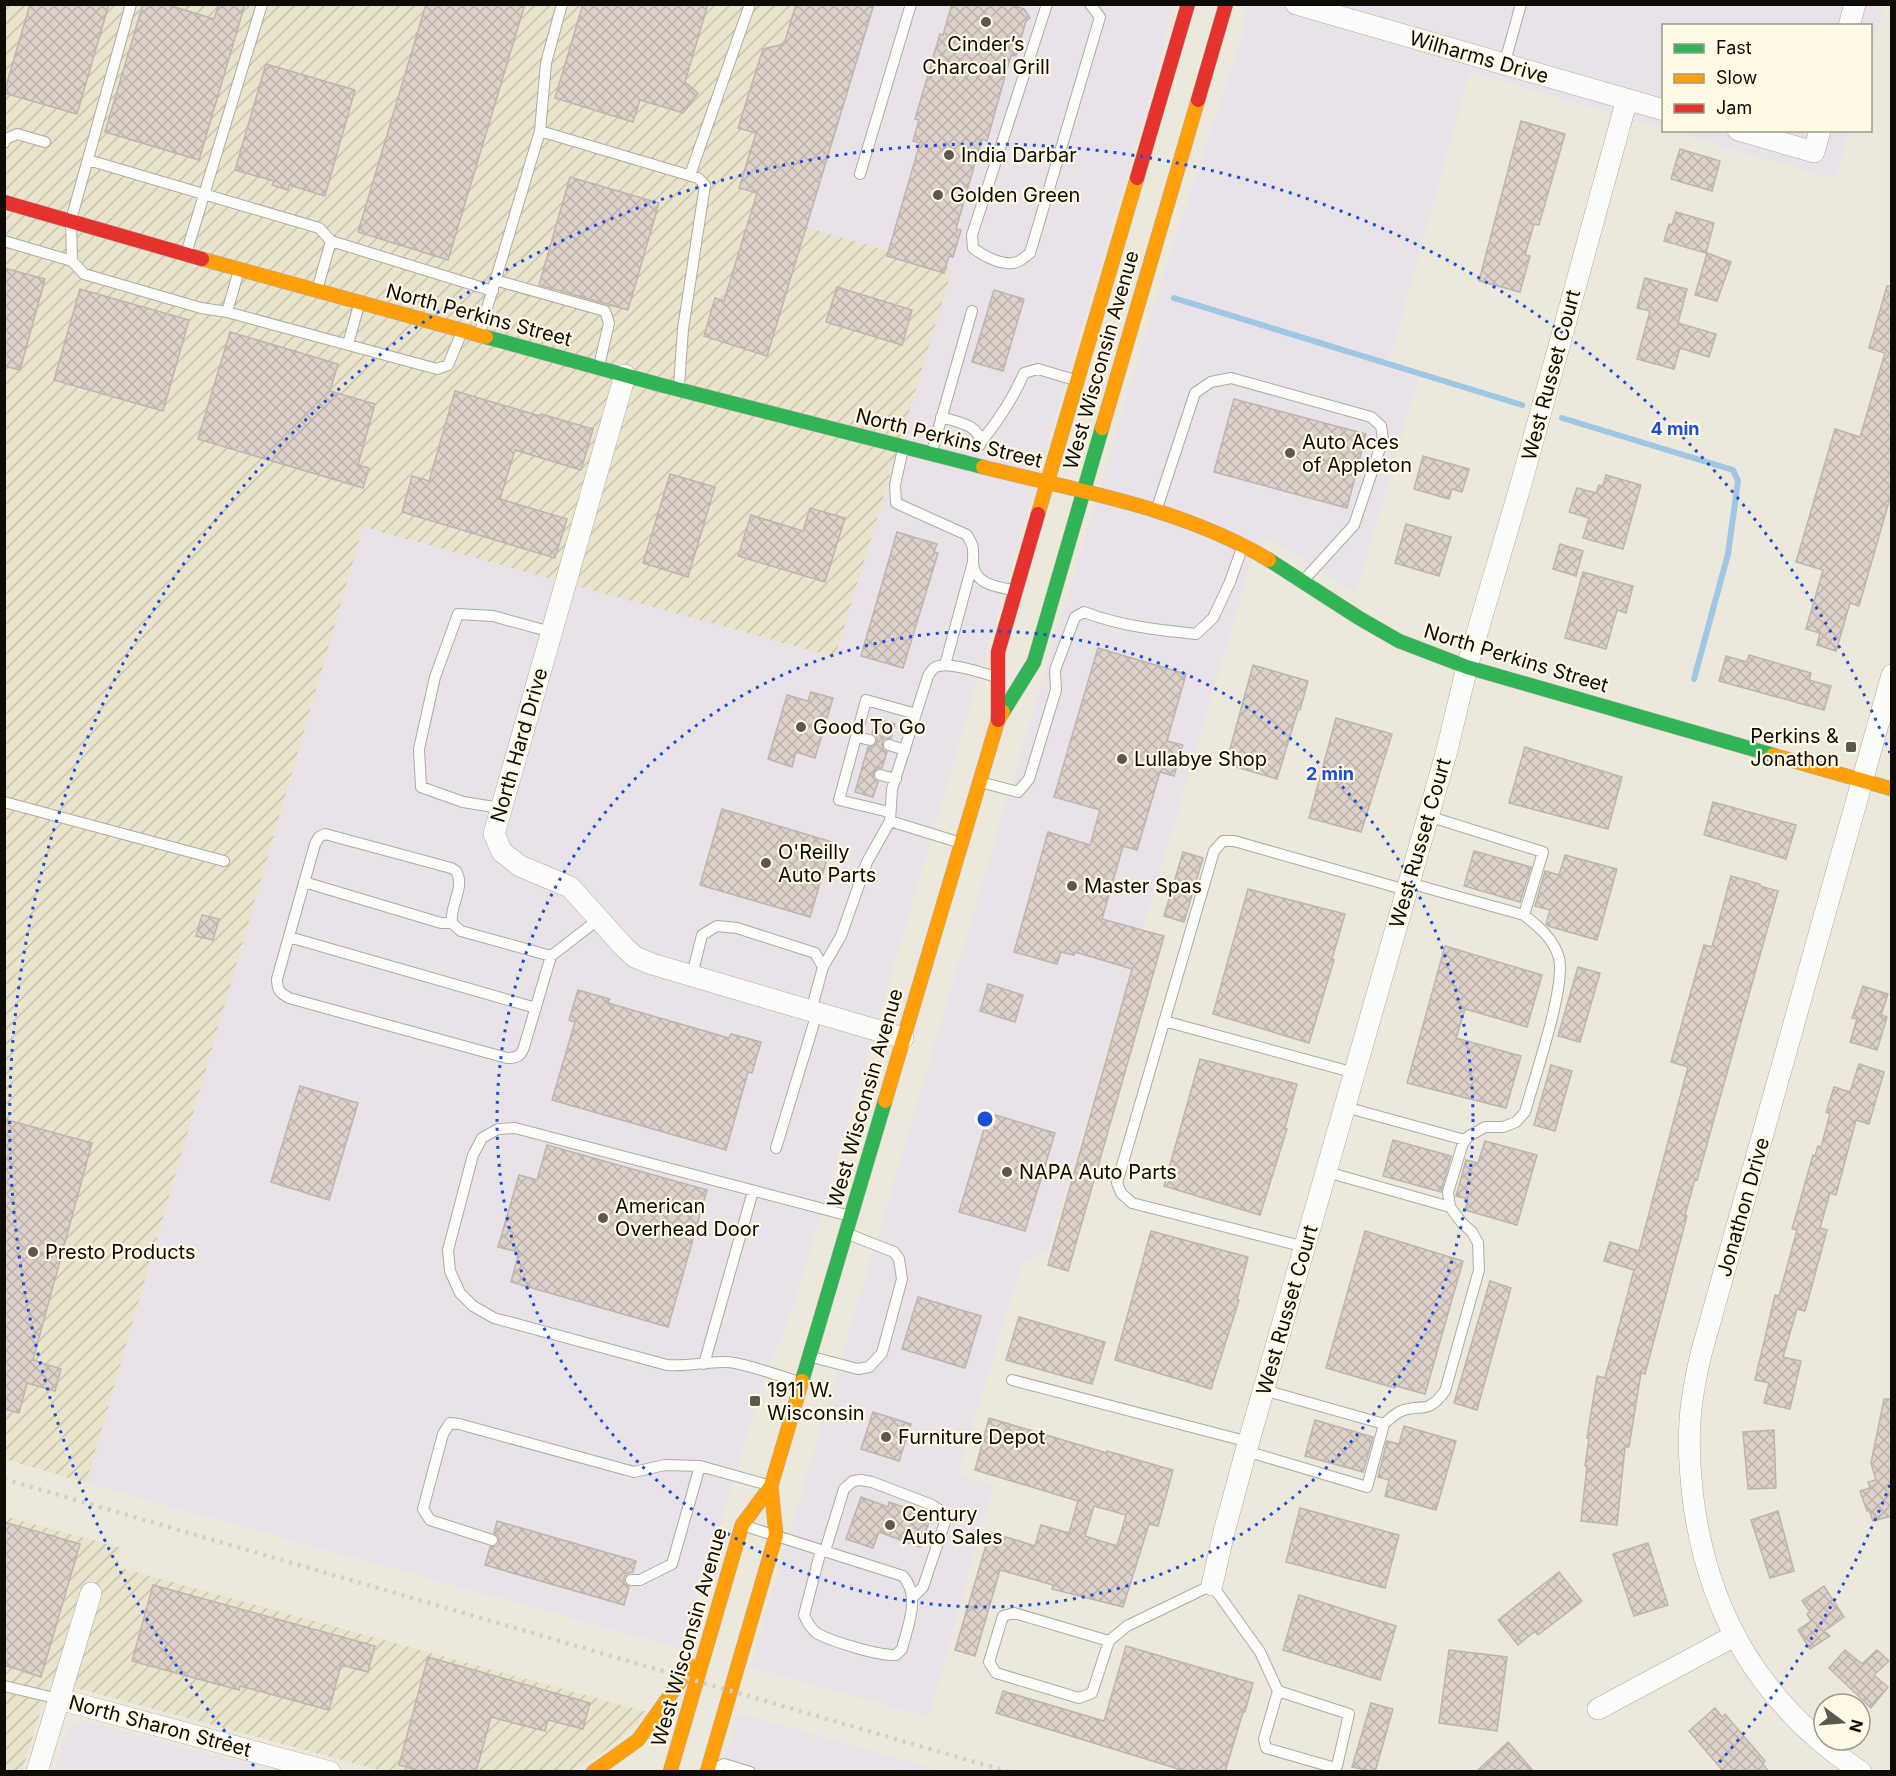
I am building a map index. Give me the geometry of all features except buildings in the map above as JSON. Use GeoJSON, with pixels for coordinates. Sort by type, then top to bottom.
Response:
{"type":"FeatureCollection","features":[{"type":"Feature","properties":{"kind":"main road","name":"West Wisconsin Avenue"},"geometry":{"type":"LineString","coordinates":[[998,720],[998,652],[1188,4]]}},
{"type":"Feature","properties":{"kind":"main road","name":"West Wisconsin Avenue"},"geometry":{"type":"LineString","coordinates":[[691,1770],[708,1641],[742,1525],[771,1486],[998,720],[1034,662],[1226,4]]}},
{"type":"Feature","properties":{"kind":"main road","name":"North Perkins Street"},"geometry":{"type":"LineString","coordinates":[[4,202],[239,270],[678,390],[1156,511],[1206,529],[1243,546],[1400,642],[1467,667],[1892,789]]}},
{"type":"Feature","properties":{"kind":"main road","name":"West Wisconsin Avenue"},"geometry":{"type":"LineString","coordinates":[[691,1770],[776,1535],[771,1486]]}},
{"type":"Feature","properties":{"kind":"main road"},"geometry":{"type":"LineString","coordinates":[[593,1772],[638,1740],[708,1641]]}},
{"type":"Feature","properties":{"kind":"main road"},"geometry":{"type":"LineString","coordinates":[[626,1748],[642,1747],[691,1770]]}},
{"type":"Feature","properties":{"kind":"main road"},"geometry":{"type":"LineString","coordinates":[[657,1772],[691,1770]]}},
{"type":"Feature","properties":{"kind":"street","name":"Wilharms Drive"},"geometry":{"type":"LineString","coordinates":[[1296,4],[1662,109]]}},
{"type":"Feature","properties":{"kind":"street"},"geometry":{"type":"LineString","coordinates":[[1850,24],[1855,4]]}},
{"type":"Feature","properties":{"kind":"street","name":"West Russet Court"},"geometry":{"type":"LineString","coordinates":[[1212,1585],[1224,1532],[1452,732],[1467,667],[1524,474],[1627,99]]}},
{"type":"Feature","properties":{"kind":"street"},"geometry":{"type":"LineString","coordinates":[[1745,132],[1814,152],[1819,132]]}},
{"type":"Feature","properties":{"kind":"street","name":"North Hard Drive"},"geometry":{"type":"LineString","coordinates":[[625,375],[494,834],[502,852],[520,867],[570,887],[635,957],[903,1038]]}},
{"type":"Feature","properties":{"kind":"street","name":"Jonathon Drive"},"geometry":{"type":"LineString","coordinates":[[1861,1772],[1824,1743],[1784,1705],[1765,1683],[1734,1636],[1709,1577],[1699,1541],[1689,1460],[1690,1420],[1701,1354],[1892,675]]}},
{"type":"Feature","properties":{"kind":"street"},"geometry":{"type":"LineString","coordinates":[[37,1772],[91,1593]]}},
{"type":"Feature","properties":{"kind":"street"},"geometry":{"type":"LineString","coordinates":[[1598,1709],[1734,1636]]}},
{"type":"Feature","properties":{"kind":"street","name":"North Sharon Street"},"geometry":{"type":"LineString","coordinates":[[59,1700],[330,1772]]}},
{"type":"Feature","properties":{"kind":"lane"},"geometry":{"type":"LineString","coordinates":[[72,261],[70,220],[131,4]]}},
{"type":"Feature","properties":{"kind":"lane"},"geometry":{"type":"LineString","coordinates":[[186,254],[262,4]]}},
{"type":"Feature","properties":{"kind":"lane"},"geometry":{"type":"LineString","coordinates":[[479,335],[540,131],[546,63],[561,4]]}},
{"type":"Feature","properties":{"kind":"lane"},"geometry":{"type":"LineString","coordinates":[[690,175],[750,4]]}},
{"type":"Feature","properties":{"kind":"lane"},"geometry":{"type":"LineString","coordinates":[[860,174],[911,4]]}},
{"type":"Feature","properties":{"kind":"lane"},"geometry":{"type":"LineString","coordinates":[[1047,4],[972,235],[974,248],[983,255],[1007,263],[1017,262],[1030,253],[1100,17],[1090,4]]}},
{"type":"Feature","properties":{"kind":"lane"},"geometry":{"type":"LineString","coordinates":[[1504,65],[1521,4]]}},
{"type":"Feature","properties":{"kind":"lane"},"geometry":{"type":"LineString","coordinates":[[540,131],[690,175],[698,178],[705,185],[683,329],[678,390]]}},
{"type":"Feature","properties":{"kind":"lane"},"geometry":{"type":"LineString","coordinates":[[4,143],[6,139],[17,134],[45,142]]}},
{"type":"Feature","properties":{"kind":"lane"},"geometry":{"type":"LineString","coordinates":[[88,160],[319,228],[331,241],[494,286],[605,311],[609,323],[599,368]]}},
{"type":"Feature","properties":{"kind":"lane"},"geometry":{"type":"LineString","coordinates":[[4,241],[72,261],[84,274],[201,308],[227,312],[437,369],[448,365],[458,346],[462,330]]}},
{"type":"Feature","properties":{"kind":"lane"},"geometry":{"type":"LineString","coordinates":[[317,290],[331,241]]}},
{"type":"Feature","properties":{"kind":"lane"},"geometry":{"type":"LineString","coordinates":[[227,312],[239,270]]}},
{"type":"Feature","properties":{"kind":"lane"},"geometry":{"type":"LineString","coordinates":[[348,344],[359,302]]}},
{"type":"Feature","properties":{"kind":"lane"},"geometry":{"type":"LineString","coordinates":[[931,454],[972,311]]}},
{"type":"Feature","properties":{"kind":"lane"},"geometry":{"type":"LineString","coordinates":[[975,465],[981,442],[1004,414],[1024,373],[1038,369],[1078,381]]}},
{"type":"Feature","properties":{"kind":"lane"},"geometry":{"type":"LineString","coordinates":[[1156,511],[1196,393],[1211,382],[1231,378],[1371,417],[1381,426],[1383,439],[1354,525],[1301,582]]}},
{"type":"Feature","properties":{"kind":"lane"},"geometry":{"type":"LineString","coordinates":[[941,417],[971,426],[979,435],[981,442]]}},
{"type":"Feature","properties":{"kind":"lane"},"geometry":{"type":"LineString","coordinates":[[903,447],[895,485],[896,503],[967,535],[975,555],[945,665]]}},
{"type":"Feature","properties":{"kind":"lane"},"geometry":{"type":"LineString","coordinates":[[980,782],[1018,792],[1029,779],[1056,690],[1055,670],[1075,617],[1084,612],[1105,620],[1158,630],[1196,634],[1213,618],[1230,582],[1243,546]]}},
{"type":"Feature","properties":{"kind":"lane"},"geometry":{"type":"LineString","coordinates":[[973,562],[978,575],[988,585],[1016,591]]}},
{"type":"Feature","properties":{"kind":"lane"},"geometry":{"type":"LineString","coordinates":[[500,808],[463,802],[421,787],[418,749],[435,677],[458,614],[493,616],[551,632]]}},
{"type":"Feature","properties":{"kind":"lane"},"geometry":{"type":"LineString","coordinates":[[1034,662],[1055,670]]}},
{"type":"Feature","properties":{"kind":"lane"},"geometry":{"type":"LineString","coordinates":[[776,1148],[814,1012],[823,967],[841,936],[867,862],[890,816],[896,779],[928,676],[933,668],[945,665],[1021,683]]}},
{"type":"Feature","properties":{"kind":"lane"},"geometry":{"type":"LineString","coordinates":[[916,714],[866,700],[839,800],[890,816],[961,844]]}},
{"type":"Feature","properties":{"kind":"lane"},"geometry":{"type":"LineString","coordinates":[[856,737],[870,740]]}},
{"type":"Feature","properties":{"kind":"lane"},"geometry":{"type":"LineString","coordinates":[[889,745],[905,750]]}},
{"type":"Feature","properties":{"kind":"lane"},"geometry":{"type":"LineString","coordinates":[[849,767],[861,770]]}},
{"type":"Feature","properties":{"kind":"lane"},"geometry":{"type":"LineString","coordinates":[[880,775],[896,779]]}},
{"type":"Feature","properties":{"kind":"lane"},"geometry":{"type":"LineString","coordinates":[[4,802],[224,861]]}},
{"type":"Feature","properties":{"kind":"lane"},"geometry":{"type":"LineString","coordinates":[[1428,816],[1543,852],[1524,915]]}},
{"type":"Feature","properties":{"kind":"lane"},"geometry":{"type":"LineString","coordinates":[[551,956],[461,931],[452,923],[451,916],[460,883],[456,871],[451,868],[332,834],[325,834],[319,837],[304,882],[277,979],[277,987],[289,998],[507,1058],[514,1058],[521,1054],[551,956],[599,919]]}},
{"type":"Feature","properties":{"kind":"lane"},"geometry":{"type":"LineString","coordinates":[[1012,1380],[1248,1447],[1367,1487],[1384,1424],[1400,1412],[1427,1407],[1438,1401],[1445,1391],[1479,1270],[1479,1243],[1450,1207],[1448,1192],[1465,1140],[1485,1126],[1503,1127],[1516,1122],[1525,1112],[1560,981],[1559,958],[1551,941],[1524,915],[1234,841],[1224,841],[1214,851],[1117,1183],[1121,1193],[1132,1203],[1305,1247]]}},
{"type":"Feature","properties":{"kind":"lane"},"geometry":{"type":"LineString","coordinates":[[304,882],[441,923],[452,923]]}},
{"type":"Feature","properties":{"kind":"lane"},"geometry":{"type":"LineString","coordinates":[[692,975],[702,935],[717,926],[737,928],[815,953],[823,967]]}},
{"type":"Feature","properties":{"kind":"lane"},"geometry":{"type":"LineString","coordinates":[[289,938],[536,1008]]}},
{"type":"Feature","properties":{"kind":"lane"},"geometry":{"type":"LineString","coordinates":[[1164,1021],[1355,1073]]}},
{"type":"Feature","properties":{"kind":"lane"},"geometry":{"type":"LineString","coordinates":[[1345,1107],[1465,1140]]}},
{"type":"Feature","properties":{"kind":"lane"},"geometry":{"type":"LineString","coordinates":[[801,1383],[730,1362],[687,1367],[667,1365],[494,1318],[473,1306],[460,1293],[450,1270],[448,1250],[473,1155],[482,1138],[498,1129],[515,1128],[850,1216]]}},
{"type":"Feature","properties":{"kind":"lane"},"geometry":{"type":"LineString","coordinates":[[1327,1172],[1450,1207]]}},
{"type":"Feature","properties":{"kind":"lane"},"geometry":{"type":"LineString","coordinates":[[704,1364],[753,1191]]}},
{"type":"Feature","properties":{"kind":"lane"},"geometry":{"type":"LineString","coordinates":[[809,1357],[858,1369],[869,1367],[882,1353],[902,1279],[899,1259],[894,1252],[845,1233]]}},
{"type":"Feature","properties":{"kind":"lane"},"geometry":{"type":"LineString","coordinates":[[1264,1390],[1384,1424]]}},
{"type":"Feature","properties":{"kind":"lane"},"geometry":{"type":"LineString","coordinates":[[492,1540],[430,1520],[425,1515],[423,1509],[443,1434],[450,1424],[459,1424],[634,1472],[665,1465],[700,1466],[771,1486]]}},
{"type":"Feature","properties":{"kind":"lane"},"geometry":{"type":"LineString","coordinates":[[631,1580],[640,1580],[672,1564],[700,1466]]}},
{"type":"Feature","properties":{"kind":"lane"},"geometry":{"type":"LineString","coordinates":[[742,1525],[776,1535],[823,1550],[903,1576],[910,1584],[913,1597],[902,1649],[896,1655],[883,1656],[817,1633],[804,1615],[823,1550],[844,1489],[852,1481],[872,1482],[932,1505],[941,1511],[946,1519],[923,1587],[913,1597]]}},
{"type":"Feature","properties":{"kind":"lane"},"geometry":{"type":"LineString","coordinates":[[1109,1641],[1014,1613],[1003,1616],[989,1662],[996,1673],[1079,1698],[1092,1693],[1109,1641],[1127,1626],[1212,1585],[1260,1652],[1278,1691],[1264,1739],[1266,1748],[1332,1767],[1337,1766],[1349,1714],[1278,1691]]}},
{"type":"Feature","properties":{"kind":"lane"},"geometry":{"type":"LineString","coordinates":[[4,1686],[59,1700]]}},
{"type":"Feature","properties":{"kind":"lane"},"geometry":{"type":"LineString","coordinates":[[691,1770],[724,1764],[750,1772]]}},
{"type":"Feature","properties":{"kind":"shaded area"},"geometry":{"type":"Polygon","coordinates":[[[4,5],[866,5],[805,227],[952,269],[835,657],[363,527],[86,1483],[5,1459],[4,5]]]}},
{"type":"Feature","properties":{"kind":"shaded area"},"geometry":{"type":"Polygon","coordinates":[[[866,5],[1172,5],[1165,44],[796,1298],[757,1400],[683,1649],[86,1483],[363,527],[566,583],[952,269],[805,227],[866,5]]]}},
{"type":"Feature","properties":{"kind":"shaded area"},"geometry":{"type":"Polygon","coordinates":[[[1247,5],[1884,5],[1872,50],[1872,24],[1662,24],[1662,129],[1470,71],[1387,369],[1418,378],[1356,594],[1268,537],[1250,566],[1047,1253],[1022,1262],[958,1474],[993,1486],[929,1717],[750,1667],[1155,301],[1242,35],[1247,5]]]}},
{"type":"Feature","properties":{"kind":"shaded area"},"geometry":{"type":"Polygon","coordinates":[[[1673,132],[1849,132],[1835,179],[1673,132]]]}},
{"type":"Feature","properties":{"kind":"shaded area"},"geometry":{"type":"Polygon","coordinates":[[[4,1516],[122,1548],[117,1567],[651,1713],[595,1758],[570,1771],[383,1771],[50,1681],[22,1771],[5,1771],[4,1516]]]}},
{"type":"Feature","properties":{"kind":"shaded area"},"geometry":{"type":"Polygon","coordinates":[[[739,1713],[941,1771],[721,1772],[739,1713]]]}},
{"type":"Feature","properties":{"kind":"shaded area"},"geometry":{"type":"Polygon","coordinates":[[[77,1721],[87,1721],[271,1771],[54,1771],[65,1737],[72,1724],[77,1721]]]}},
{"type":"Feature","properties":{"kind":"waterway"},"geometry":{"type":"LineString","coordinates":[[1174,298],[1522,405]]}},
{"type":"Feature","properties":{"kind":"waterway"},"geometry":{"type":"LineString","coordinates":[[1562,418],[1733,470],[1738,481],[1728,554],[1694,679]]}},
{"type":"Feature","properties":{"kind":"railway"},"geometry":{"type":"LineString","coordinates":[[4,1479],[1009,1772]]}},
{"type":"Feature","properties":{"kind":"traffic: fast"},"geometry":{"type":"LineString","coordinates":[[486,337],[661,385],[983,467]]}},
{"type":"Feature","properties":{"kind":"traffic: fast"},"geometry":{"type":"LineString","coordinates":[[1003,712],[1034,662],[1102,428]]}},
{"type":"Feature","properties":{"kind":"traffic: fast"},"geometry":{"type":"LineString","coordinates":[[1269,560],[1399,641],[1467,667],[1773,755]]}},
{"type":"Feature","properties":{"kind":"traffic: fast"},"geometry":{"type":"LineString","coordinates":[[802,1381],[885,1101]]}},
{"type":"Feature","properties":{"kind":"traffic: slow"},"geometry":{"type":"LineString","coordinates":[[1102,428],[1198,100]]}},
{"type":"Feature","properties":{"kind":"traffic: slow"},"geometry":{"type":"LineString","coordinates":[[1038,514],[1137,178]]}},
{"type":"Feature","properties":{"kind":"traffic: slow"},"geometry":{"type":"LineString","coordinates":[[202,259],[486,337]]}},
{"type":"Feature","properties":{"kind":"traffic: slow"},"geometry":{"type":"LineString","coordinates":[[983,467],[1093,493],[1166,514],[1236,542],[1269,560]]}},
{"type":"Feature","properties":{"kind":"traffic: slow"},"geometry":{"type":"LineString","coordinates":[[885,1101],[998,720],[1003,712]]}},
{"type":"Feature","properties":{"kind":"traffic: slow"},"geometry":{"type":"LineString","coordinates":[[1773,755],[1892,789]]}},
{"type":"Feature","properties":{"kind":"traffic: slow"},"geometry":{"type":"LineString","coordinates":[[670,1772],[742,1525],[771,1486],[802,1381]]}},
{"type":"Feature","properties":{"kind":"traffic: slow"},"geometry":{"type":"LineString","coordinates":[[707,1772],[776,1535],[771,1486]]}},
{"type":"Feature","properties":{"kind":"traffic: slow"},"geometry":{"type":"LineString","coordinates":[[593,1772],[638,1740],[691,1666]]}},
{"type":"Feature","properties":{"kind":"traffic: jam"},"geometry":{"type":"LineString","coordinates":[[1137,178],[1188,4]]}},
{"type":"Feature","properties":{"kind":"traffic: jam"},"geometry":{"type":"LineString","coordinates":[[1198,100],[1226,4]]}},
{"type":"Feature","properties":{"kind":"traffic: jam"},"geometry":{"type":"LineString","coordinates":[[4,202],[202,259]]}},
{"type":"Feature","properties":{"kind":"traffic: jam"},"geometry":{"type":"LineString","coordinates":[[998,720],[998,652],[1038,514]]}},
{"type":"Feature","properties":{"kind":"place","name":"Cinder’s Charcoal Grill"},"geometry":{"type":"Point","coordinates":[986,22]}},
{"type":"Feature","properties":{"kind":"place","name":"India Darbar"},"geometry":{"type":"Point","coordinates":[949,155]}},
{"type":"Feature","properties":{"kind":"place","name":"Golden Green"},"geometry":{"type":"Point","coordinates":[938,195]}},
{"type":"Feature","properties":{"kind":"place","name":"Auto Aces of Appleton"},"geometry":{"type":"Point","coordinates":[1290,453]}},
{"type":"Feature","properties":{"kind":"place","name":"Good To Go"},"geometry":{"type":"Point","coordinates":[801,727]}},
{"type":"Feature","properties":{"kind":"place","name":"Perkins & Jonathon"},"geometry":{"type":"Point","coordinates":[1851,747]}},
{"type":"Feature","properties":{"kind":"place","name":"Lullabye Shop"},"geometry":{"type":"Point","coordinates":[1122,759]}},
{"type":"Feature","properties":{"kind":"place","name":"O'Reilly Auto Parts"},"geometry":{"type":"Point","coordinates":[766,863]}},
{"type":"Feature","properties":{"kind":"place","name":"Master Spas"},"geometry":{"type":"Point","coordinates":[1072,886]}},
{"type":"Feature","properties":{"kind":"place","name":"NAPA Auto Parts"},"geometry":{"type":"Point","coordinates":[1007,1172]}},
{"type":"Feature","properties":{"kind":"place","name":"American Overhead Door"},"geometry":{"type":"Point","coordinates":[603,1218]}},
{"type":"Feature","properties":{"kind":"place","name":"Presto Products"},"geometry":{"type":"Point","coordinates":[33,1252]}},
{"type":"Feature","properties":{"kind":"place","name":"1911 W. Wisconsin"},"geometry":{"type":"Point","coordinates":[755,1401]}},
{"type":"Feature","properties":{"kind":"place","name":"Furniture Depot"},"geometry":{"type":"Point","coordinates":[886,1437]}},
{"type":"Feature","properties":{"kind":"place","name":"Century Auto Sales"},"geometry":{"type":"Point","coordinates":[890,1525]}}]}
